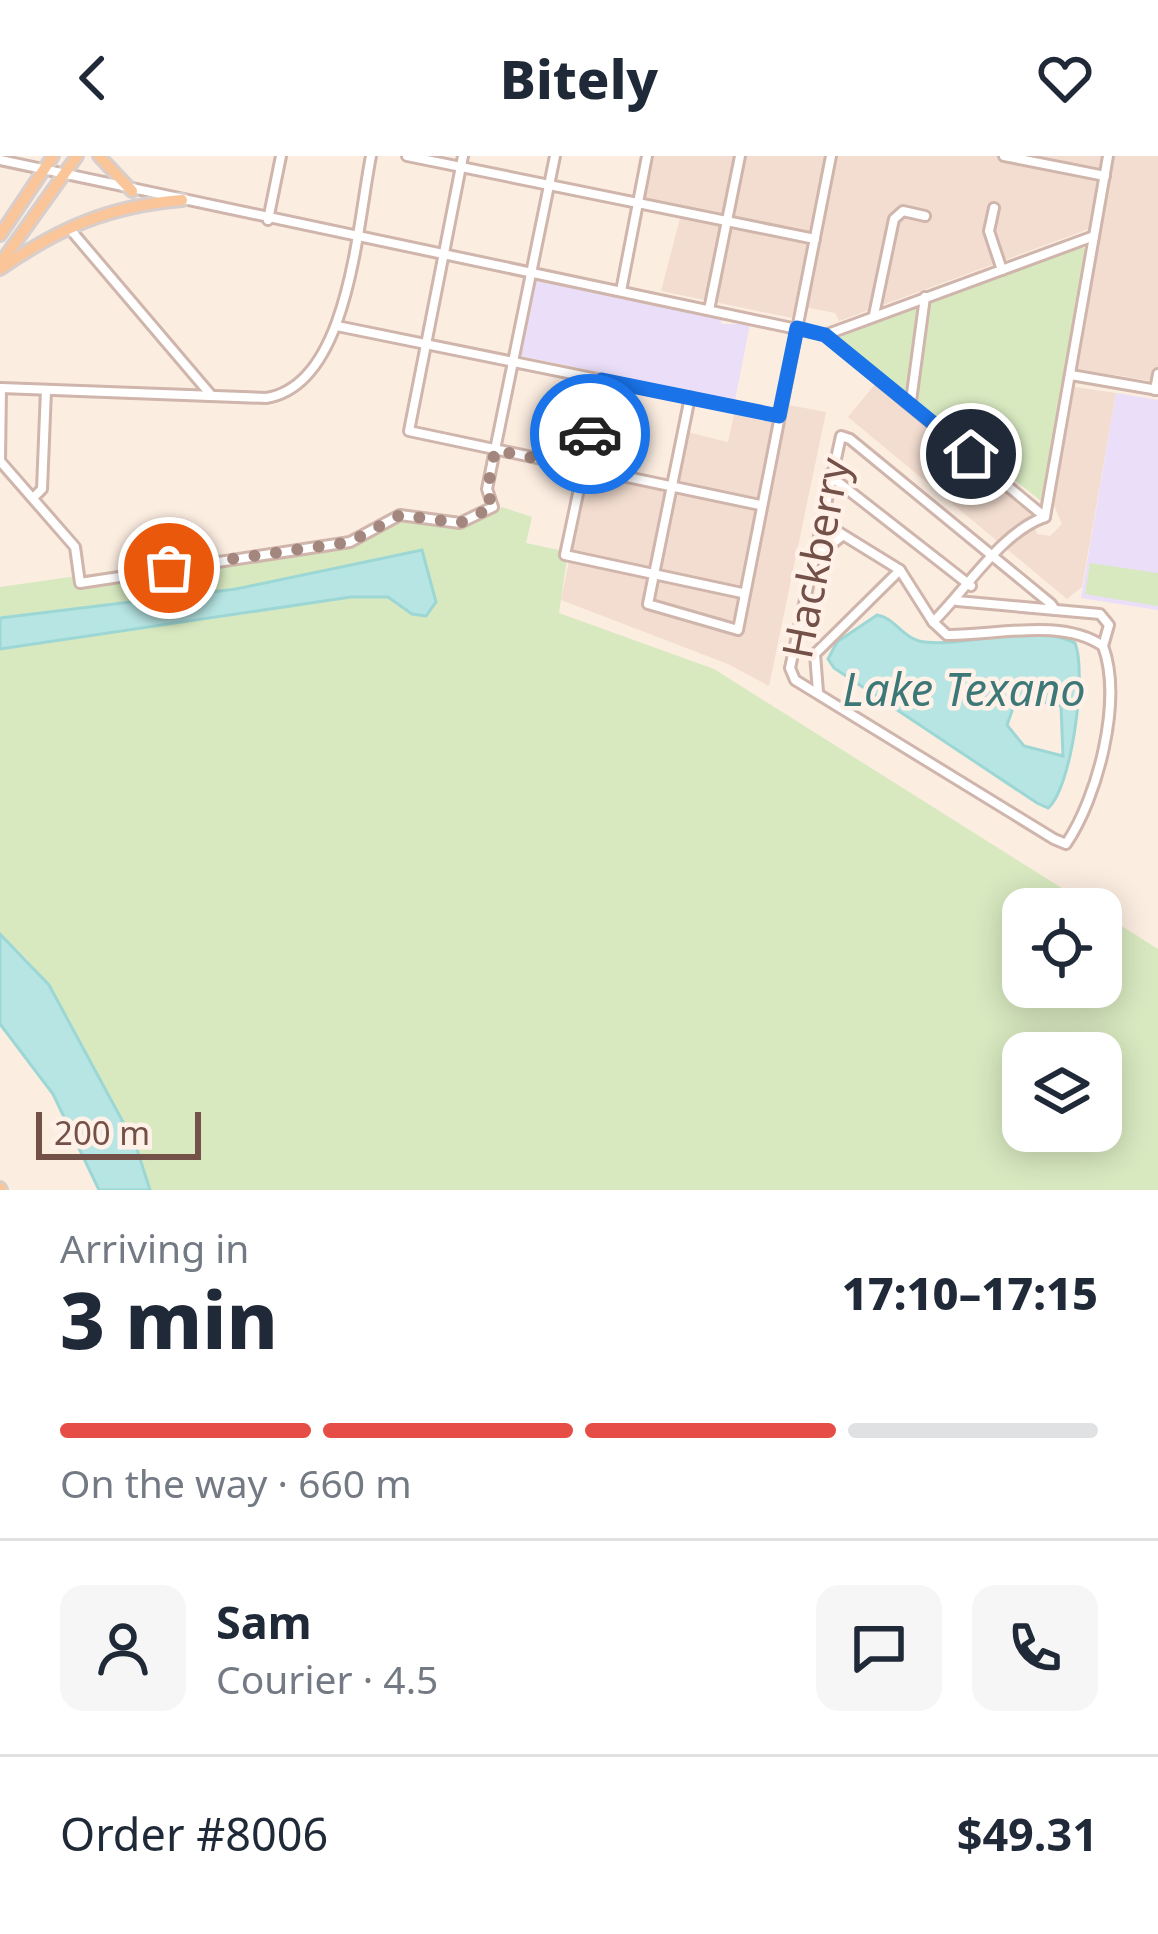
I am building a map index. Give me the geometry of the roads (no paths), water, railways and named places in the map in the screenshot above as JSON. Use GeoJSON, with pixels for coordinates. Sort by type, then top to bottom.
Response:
{"type":"FeatureCollection","features":[{"type":"Feature","properties":{"kind":"main road"},"geometry":{"type":"LineString","coordinates":[[0,236],[52,156]]}},
{"type":"Feature","properties":{"kind":"main road"},"geometry":{"type":"LineString","coordinates":[[0,267],[77,156]]}},
{"type":"Feature","properties":{"kind":"main road"},"geometry":{"type":"LineString","coordinates":[[99,156],[132,190]]}},
{"type":"Feature","properties":{"kind":"main road"},"geometry":{"type":"LineString","coordinates":[[0,267],[68,227],[131,205],[182,200]]}},
{"type":"Feature","properties":{"kind":"street"},"geometry":{"type":"LineString","coordinates":[[268,220],[281,156]]}},
{"type":"Feature","properties":{"kind":"street"},"geometry":{"type":"LineString","coordinates":[[371,156],[337,326],[317,370],[296,390],[266,398],[0,388],[0,460],[75,547],[80,583],[350,542],[400,515],[460,523],[493,507],[487,492],[555,156]]}},
{"type":"Feature","properties":{"kind":"street"},"geometry":{"type":"LineString","coordinates":[[407,156],[462,161],[550,185],[815,239]]}},
{"type":"Feature","properties":{"kind":"street"},"geometry":{"type":"LineString","coordinates":[[621,291],[647,156]]}},
{"type":"Feature","properties":{"kind":"street"},"geometry":{"type":"LineString","coordinates":[[709,310],[740,156]]}},
{"type":"Feature","properties":{"kind":"street"},"geometry":{"type":"LineString","coordinates":[[690,397],[648,604],[738,630],[831,156]]}},
{"type":"Feature","properties":{"kind":"street"},"geometry":{"type":"LineString","coordinates":[[1004,156],[1105,176]]}},
{"type":"Feature","properties":{"kind":"street"},"geometry":{"type":"LineString","coordinates":[[1045,517],[1108,156]]}},
{"type":"Feature","properties":{"kind":"street"},"geometry":{"type":"LineString","coordinates":[[0,160],[825,335],[1045,517]]}},
{"type":"Feature","properties":{"kind":"street"},"geometry":{"type":"LineString","coordinates":[[462,161],[409,431],[760,505]]}},
{"type":"Feature","properties":{"kind":"street"},"geometry":{"type":"LineString","coordinates":[[994,208],[989,232],[1002,270]]}},
{"type":"Feature","properties":{"kind":"street"},"geometry":{"type":"LineString","coordinates":[[874,316],[894,219],[903,212],[925,216]]}},
{"type":"Feature","properties":{"kind":"street"},"geometry":{"type":"LineString","coordinates":[[68,227],[212,396]]}},
{"type":"Feature","properties":{"kind":"street"},"geometry":{"type":"LineString","coordinates":[[825,335],[1096,236]]}},
{"type":"Feature","properties":{"kind":"street"},"geometry":{"type":"LineString","coordinates":[[910,403],[925,297]]}},
{"type":"Feature","properties":{"kind":"street"},"geometry":{"type":"LineString","coordinates":[[337,326],[779,416]]}},
{"type":"Feature","properties":{"kind":"street"},"geometry":{"type":"LineString","coordinates":[[1071,375],[1156,390],[1158,374]]}},
{"type":"Feature","properties":{"kind":"street"},"geometry":{"type":"LineString","coordinates":[[602,380],[566,555],[742,593]]}},
{"type":"Feature","properties":{"kind":"street"},"geometry":{"type":"LineString","coordinates":[[33,498],[42,489],[46,390]]}},
{"type":"Feature","properties":{"kind":"street","name":"Hackberry"},"geometry":{"type":"LineString","coordinates":[[818,692],[795,680],[790,668],[841,436],[993,560]]}},
{"type":"Feature","properties":{"kind":"street"},"geometry":{"type":"LineString","coordinates":[[829,476],[970,586]]}},
{"type":"Feature","properties":{"kind":"street"},"geometry":{"type":"LineString","coordinates":[[933,622],[1024,524],[1045,517]]}},
{"type":"Feature","properties":{"kind":"street"},"geometry":{"type":"LineString","coordinates":[[819,520],[900,570],[933,622],[947,635],[1014,630],[1090,637],[1103,646]]}},
{"type":"Feature","properties":{"kind":"street"},"geometry":{"type":"LineString","coordinates":[[812,560],[842,536]]}},
{"type":"Feature","properties":{"kind":"street"},"geometry":{"type":"LineString","coordinates":[[993,560],[1055,610]]}},
{"type":"Feature","properties":{"kind":"street"},"geometry":{"type":"LineString","coordinates":[[900,570],[815,654],[818,692],[1066,844],[1092,798],[1104,737],[1107,619],[956,601]]}},
{"type":"Feature","properties":{"kind":"water"},"geometry":{"type":"Polygon","coordinates":[[[422,550],[436,602],[426,616],[412,614],[388,597],[351,597],[0,649],[0,618],[236,589],[422,550]]]}},
{"type":"Feature","properties":{"kind":"water","name":"Lake Texano"},"geometry":{"type":"Polygon","coordinates":[[[877,615],[925,642],[1039,634],[1075,643],[1079,678],[1075,728],[1057,796],[1048,808],[1037,803],[834,668],[828,659],[837,642],[877,615]],[[1042,702],[1013,708],[1007,725],[1024,746],[1063,756],[1061,706],[1042,702]]]}},
{"type":"Feature","properties":{"kind":"water"},"geometry":{"type":"Polygon","coordinates":[[[0,934],[49,985],[136,1146],[150,1190],[99,1190],[53,1094],[0,1024],[0,934]]]}}]}
